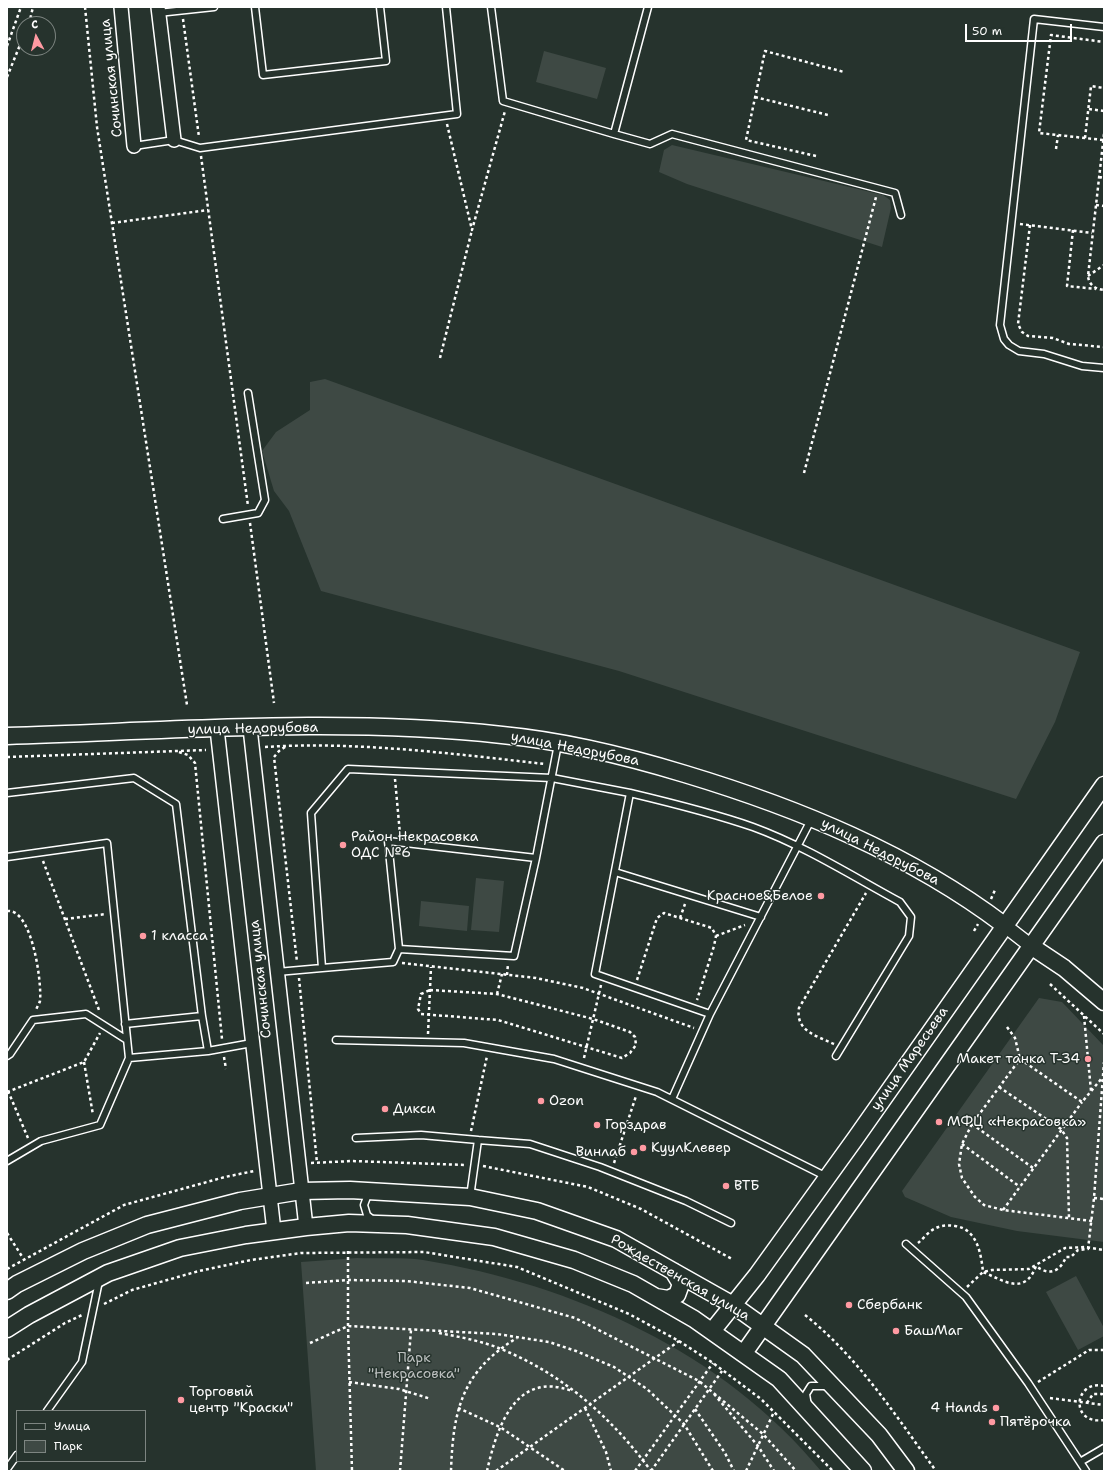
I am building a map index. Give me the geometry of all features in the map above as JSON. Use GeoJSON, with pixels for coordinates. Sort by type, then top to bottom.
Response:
{"type":"FeatureCollection","features":[{"type":"Feature","properties":{"kind":"street","name":"Сочинская улица"},"geometry":{"type":"LineString","coordinates":[[121,7],[134,146]]}},
{"type":"Feature","properties":{"kind":"street"},"geometry":{"type":"LineString","coordinates":[[158,10],[174,140]]}},
{"type":"Feature","properties":{"kind":"street","name":"улица Недорубова"},"geometry":{"type":"LineString","coordinates":[[7,736],[303,726],[400,728],[503,735],[624,756],[744,792],[812,818],[892,856],[937,880],[1004,926],[1064,968],[1104,1002]]}},
{"type":"Feature","properties":{"kind":"street","name":"Сочинская улица"},"geometry":{"type":"LineString","coordinates":[[250,728],[306,1226]]}},
{"type":"Feature","properties":{"kind":"street","name":"Сочинская улица"},"geometry":{"type":"LineString","coordinates":[[217,729],[274,1231]]}},
{"type":"Feature","properties":{"kind":"street","name":"улица Маресьева"},"geometry":{"type":"LineString","coordinates":[[713,1330],[827,1177],[1104,785]]}},
{"type":"Feature","properties":{"kind":"street"},"geometry":{"type":"LineString","coordinates":[[744,1353],[1104,843]]}},
{"type":"Feature","properties":{"kind":"street","name":"Рождественская улица"},"geometry":{"type":"LineString","coordinates":[[7,1291],[17,1284],[83,1250],[147,1225],[240,1201],[301,1191],[350,1190],[470,1197],[537,1211],[616,1239],[733,1305],[803,1355],[879,1435],[906,1471]]}},
{"type":"Feature","properties":{"kind":"street"},"geometry":{"type":"LineString","coordinates":[[7,1330],[29,1315],[100,1278],[180,1248],[306,1226],[349,1223],[407,1225],[494,1237],[574,1260],[633,1284],[713,1330],[780,1379],[864,1471]]}},
{"type":"Feature","properties":{"kind":"street"},"geometry":{"type":"LineString","coordinates":[[656,1297],[668,1298],[677,1295],[681,1284],[673,1271]]}},
{"type":"Feature","properties":{"kind":"lane"},"geometry":{"type":"LineString","coordinates":[[158,10],[182,11],[214,7]]}},
{"type":"Feature","properties":{"kind":"lane"},"geometry":{"type":"LineString","coordinates":[[255,7],[263,75],[386,61],[380,7]]}},
{"type":"Feature","properties":{"kind":"lane"},"geometry":{"type":"LineString","coordinates":[[134,146],[174,140],[200,148],[457,114],[446,7]]}},
{"type":"Feature","properties":{"kind":"lane"},"geometry":{"type":"LineString","coordinates":[[491,7],[503,101],[650,144],[672,134],[896,193],[901,215]]}},
{"type":"Feature","properties":{"kind":"lane"},"geometry":{"type":"LineString","coordinates":[[614,134],[648,7]]}},
{"type":"Feature","properties":{"kind":"lane"},"geometry":{"type":"LineString","coordinates":[[1104,27],[1034,19],[1000,325],[1004,339],[1019,351],[1044,354],[1082,366],[1104,368]]}},
{"type":"Feature","properties":{"kind":"lane"},"geometry":{"type":"LineString","coordinates":[[223,519],[258,513],[265,500],[248,393]]}},
{"type":"Feature","properties":{"kind":"lane"},"geometry":{"type":"LineString","coordinates":[[399,949],[514,956],[536,858],[558,744]]}},
{"type":"Feature","properties":{"kind":"lane"},"geometry":{"type":"LineString","coordinates":[[322,968],[311,813],[348,769],[552,778],[630,793],[703,810],[754,828],[797,847],[900,902],[912,917],[909,936],[836,1056]]}},
{"type":"Feature","properties":{"kind":"lane"},"geometry":{"type":"LineString","coordinates":[[7,793],[134,778],[176,804],[202,1016],[208,1051]]}},
{"type":"Feature","properties":{"kind":"lane"},"geometry":{"type":"LineString","coordinates":[[630,793],[595,974],[710,1014]]}},
{"type":"Feature","properties":{"kind":"lane"},"geometry":{"type":"LineString","coordinates":[[672,1099],[710,1014],[812,818]]}},
{"type":"Feature","properties":{"kind":"lane"},"geometry":{"type":"LineString","coordinates":[[277,972],[393,962],[399,949],[388,841],[536,858]]}},
{"type":"Feature","properties":{"kind":"lane"},"geometry":{"type":"LineString","coordinates":[[7,857],[107,843],[129,1058],[100,1125],[41,1141],[7,1161]]}},
{"type":"Feature","properties":{"kind":"lane"},"geometry":{"type":"LineString","coordinates":[[615,872],[688,894],[760,919]]}},
{"type":"Feature","properties":{"kind":"lane"},"geometry":{"type":"LineString","coordinates":[[7,1056],[10,1054],[33,1020],[86,1014],[127,1040]]}},
{"type":"Feature","properties":{"kind":"lane"},"geometry":{"type":"LineString","coordinates":[[125,1024],[202,1016]]}},
{"type":"Feature","properties":{"kind":"lane"},"geometry":{"type":"LineString","coordinates":[[336,1040],[464,1043],[554,1059],[657,1092],[827,1177]]}},
{"type":"Feature","properties":{"kind":"lane"},"geometry":{"type":"LineString","coordinates":[[129,1058],[208,1051],[252,1043]]}},
{"type":"Feature","properties":{"kind":"lane"},"geometry":{"type":"LineString","coordinates":[[356,1138],[421,1135],[530,1144],[612,1171],[686,1201],[731,1223]]}},
{"type":"Feature","properties":{"kind":"lane"},"geometry":{"type":"LineString","coordinates":[[470,1197],[478,1140]]}},
{"type":"Feature","properties":{"kind":"lane"},"geometry":{"type":"LineString","coordinates":[[378,1191],[367,1197],[364,1205],[367,1215],[379,1224]]}},
{"type":"Feature","properties":{"kind":"lane"},"geometry":{"type":"LineString","coordinates":[[906,1244],[961,1293],[1031,1387],[1086,1471]]}},
{"type":"Feature","properties":{"kind":"lane"},"geometry":{"type":"LineString","coordinates":[[48,1410],[82,1362],[100,1278]]}},
{"type":"Feature","properties":{"kind":"lane"},"geometry":{"type":"LineString","coordinates":[[809,1410],[806,1394],[811,1386],[821,1384],[833,1387]]}},
{"type":"Feature","properties":{"kind":"lane"},"geometry":{"type":"LineString","coordinates":[[1080,1462],[1104,1448]]}},
{"type":"Feature","properties":{"kind":"lane"},"geometry":{"type":"LineString","coordinates":[[7,1469],[16,1456]]}},
{"type":"Feature","properties":{"kind":"path"},"geometry":{"type":"LineString","coordinates":[[7,46],[21,7]]}},
{"type":"Feature","properties":{"kind":"path"},"geometry":{"type":"LineString","coordinates":[[85,7],[97,127],[187,705]]}},
{"type":"Feature","properties":{"kind":"path"},"geometry":{"type":"LineString","coordinates":[[182,11],[274,703]]}},
{"type":"Feature","properties":{"kind":"path"},"geometry":{"type":"LineString","coordinates":[[1103,140],[1039,133],[1051,35],[1104,42]]}},
{"type":"Feature","properties":{"kind":"path"},"geometry":{"type":"LineString","coordinates":[[816,156],[746,140],[765,51],[844,72]]}},
{"type":"Feature","properties":{"kind":"path"},"geometry":{"type":"LineString","coordinates":[[7,77],[16,55]]}},
{"type":"Feature","properties":{"kind":"path"},"geometry":{"type":"LineString","coordinates":[[1085,138],[1091,86],[1104,88]]}},
{"type":"Feature","properties":{"kind":"path"},"geometry":{"type":"LineString","coordinates":[[756,97],[828,115]]}},
{"type":"Feature","properties":{"kind":"path"},"geometry":{"type":"LineString","coordinates":[[440,358],[472,230],[508,102]]}},
{"type":"Feature","properties":{"kind":"path"},"geometry":{"type":"LineString","coordinates":[[1089,109],[1104,111]]}},
{"type":"Feature","properties":{"kind":"path"},"geometry":{"type":"LineString","coordinates":[[445,116],[472,230]]}},
{"type":"Feature","properties":{"kind":"path"},"geometry":{"type":"LineString","coordinates":[[1098,290],[1091,284],[1088,276],[1104,134]]}},
{"type":"Feature","properties":{"kind":"path"},"geometry":{"type":"LineString","coordinates":[[1056,149],[1058,135]]}},
{"type":"Feature","properties":{"kind":"path"},"geometry":{"type":"LineString","coordinates":[[1100,168],[1104,165]]}},
{"type":"Feature","properties":{"kind":"path"},"geometry":{"type":"LineString","coordinates":[[1099,177],[1104,178]]}},
{"type":"Feature","properties":{"kind":"path"},"geometry":{"type":"LineString","coordinates":[[804,473],[878,189]]}},
{"type":"Feature","properties":{"kind":"path"},"geometry":{"type":"LineString","coordinates":[[1096,205],[1104,206]]}},
{"type":"Feature","properties":{"kind":"path"},"geometry":{"type":"LineString","coordinates":[[112,223],[208,210]]}},
{"type":"Feature","properties":{"kind":"path"},"geometry":{"type":"LineString","coordinates":[[1012,223],[1093,233]]}},
{"type":"Feature","properties":{"kind":"path"},"geometry":{"type":"LineString","coordinates":[[1030,226],[1018,324],[1022,332],[1028,336],[1053,338],[1068,344],[1104,347]]}},
{"type":"Feature","properties":{"kind":"path"},"geometry":{"type":"LineString","coordinates":[[1072,230],[1067,286],[1104,290]]}},
{"type":"Feature","properties":{"kind":"path"},"geometry":{"type":"LineString","coordinates":[[1088,276],[1104,265]]}},
{"type":"Feature","properties":{"kind":"path"},"geometry":{"type":"LineString","coordinates":[[253,748],[304,745],[450,753],[554,766]]}},
{"type":"Feature","properties":{"kind":"path"},"geometry":{"type":"LineString","coordinates":[[287,746],[278,751],[274,757],[298,970],[317,1163]]}},
{"type":"Feature","properties":{"kind":"path"},"geometry":{"type":"LineString","coordinates":[[7,756],[219,749]]}},
{"type":"Feature","properties":{"kind":"path"},"geometry":{"type":"LineString","coordinates":[[176,751],[188,755],[195,763],[223,1048]]}},
{"type":"Feature","properties":{"kind":"path"},"geometry":{"type":"LineString","coordinates":[[394,771],[401,842]]}},
{"type":"Feature","properties":{"kind":"path"},"geometry":{"type":"LineString","coordinates":[[40,853],[104,1025],[84,1062],[94,1127]]}},
{"type":"Feature","properties":{"kind":"path"},"geometry":{"type":"LineString","coordinates":[[840,1048],[804,1028],[800,1024],[798,1013],[870,886]]}},
{"type":"Feature","properties":{"kind":"path"},"geometry":{"type":"LineString","coordinates":[[680,918],[688,894]]}},
{"type":"Feature","properties":{"kind":"path"},"geometry":{"type":"LineString","coordinates":[[7,911],[13,910],[17,912],[29,930],[37,964],[40,1001],[33,1020]]}},
{"type":"Feature","properties":{"kind":"path"},"geometry":{"type":"LineString","coordinates":[[65,919],[114,913]]}},
{"type":"Feature","properties":{"kind":"path"},"geometry":{"type":"LineString","coordinates":[[635,988],[657,918],[664,913],[712,928],[716,936],[695,1008]]}},
{"type":"Feature","properties":{"kind":"path"},"geometry":{"type":"LineString","coordinates":[[716,936],[760,919]]}},
{"type":"Feature","properties":{"kind":"path"},"geometry":{"type":"LineString","coordinates":[[393,962],[536,978],[598,994],[702,1031]]}},
{"type":"Feature","properties":{"kind":"path"},"geometry":{"type":"LineString","coordinates":[[428,1042],[431,966]]}},
{"type":"Feature","properties":{"kind":"path"},"geometry":{"type":"LineString","coordinates":[[497,994],[502,974]]}},
{"type":"Feature","properties":{"kind":"path"},"geometry":{"type":"LineString","coordinates":[[582,1068],[598,994],[604,977]]}},
{"type":"Feature","properties":{"kind":"path"},"geometry":{"type":"LineString","coordinates":[[1050,984],[1104,1034]]}},
{"type":"Feature","properties":{"kind":"path"},"geometry":{"type":"LineString","coordinates":[[430,990],[497,994],[593,1019],[630,1032],[635,1037],[636,1045],[630,1053],[622,1058],[587,1046],[498,1020],[428,1016],[421,1014],[418,1009],[418,1002],[420,994],[430,990]]}},
{"type":"Feature","properties":{"kind":"path"},"geometry":{"type":"LineString","coordinates":[[1084,1016],[1091,1091]]}},
{"type":"Feature","properties":{"kind":"path"},"geometry":{"type":"LineString","coordinates":[[1007,1027],[1015,1038],[1020,1058],[1082,1102]]}},
{"type":"Feature","properties":{"kind":"path"},"geometry":{"type":"LineString","coordinates":[[470,1140],[488,1048]]}},
{"type":"Feature","properties":{"kind":"path"},"geometry":{"type":"LineString","coordinates":[[1020,1058],[972,1124],[962,1144],[958,1164],[962,1178],[975,1197],[984,1205],[1003,1210],[1092,1221]]}},
{"type":"Feature","properties":{"kind":"path"},"geometry":{"type":"LineString","coordinates":[[32,1147],[8,1091],[84,1062]]}},
{"type":"Feature","properties":{"kind":"path"},"geometry":{"type":"LineString","coordinates":[[1089,1247],[1104,1062]]}},
{"type":"Feature","properties":{"kind":"path"},"geometry":{"type":"LineString","coordinates":[[1003,1210],[1082,1102],[1103,1078]]}},
{"type":"Feature","properties":{"kind":"path"},"geometry":{"type":"LineString","coordinates":[[612,1171],[639,1086]]}},
{"type":"Feature","properties":{"kind":"path"},"geometry":{"type":"LineString","coordinates":[[999,1087],[1061,1130],[1067,1138],[1069,1218]]}},
{"type":"Feature","properties":{"kind":"path"},"geometry":{"type":"LineString","coordinates":[[972,1124],[1033,1168]]}},
{"type":"Feature","properties":{"kind":"path"},"geometry":{"type":"LineString","coordinates":[[962,1144],[1020,1187]]}},
{"type":"Feature","properties":{"kind":"path"},"geometry":{"type":"LineString","coordinates":[[309,1163],[352,1161],[475,1165],[588,1187],[641,1209],[732,1259]]}},
{"type":"Feature","properties":{"kind":"path"},"geometry":{"type":"LineString","coordinates":[[7,1268],[23,1258],[124,1205],[225,1177],[257,1171]]}},
{"type":"Feature","properties":{"kind":"path"},"geometry":{"type":"LineString","coordinates":[[1094,1198],[1104,1199]]}},
{"type":"Feature","properties":{"kind":"path"},"geometry":{"type":"LineString","coordinates":[[912,1249],[933,1229],[946,1225],[960,1227],[971,1233],[978,1246],[984,1272]]}},
{"type":"Feature","properties":{"kind":"path"},"geometry":{"type":"LineString","coordinates":[[7,1233],[23,1258]]}},
{"type":"Feature","properties":{"kind":"path"},"geometry":{"type":"LineString","coordinates":[[1036,1266],[1041,1270],[1049,1272],[1056,1270],[1064,1265],[1066,1257],[1071,1257],[1078,1250],[1085,1250],[1089,1247]]}},
{"type":"Feature","properties":{"kind":"path"},"geometry":{"type":"LineString","coordinates":[[961,1293],[984,1272],[992,1270],[1020,1270],[1036,1266],[1065,1248],[1089,1247],[1104,1250]]}},
{"type":"Feature","properties":{"kind":"path"},"geometry":{"type":"LineString","coordinates":[[348,1251],[349,1382],[352,1471]]}},
{"type":"Feature","properties":{"kind":"path"},"geometry":{"type":"LineString","coordinates":[[7,1360],[65,1323],[132,1290],[199,1271],[250,1260],[301,1253],[348,1251],[424,1252],[517,1267],[629,1314],[679,1341],[714,1363],[722,1371],[761,1399],[832,1471]]}},
{"type":"Feature","properties":{"kind":"path"},"geometry":{"type":"LineString","coordinates":[[984,1272],[1008,1284],[1018,1285],[1028,1279],[1036,1266]]}},
{"type":"Feature","properties":{"kind":"path"},"geometry":{"type":"LineString","coordinates":[[306,1283],[348,1280],[406,1281],[470,1288],[503,1296],[574,1318],[699,1381],[763,1434],[796,1471]]}},
{"type":"Feature","properties":{"kind":"path"},"geometry":{"type":"LineString","coordinates":[[805,1315],[825,1331],[876,1389],[936,1471]]}},
{"type":"Feature","properties":{"kind":"path"},"geometry":{"type":"LineString","coordinates":[[310,1343],[348,1326],[497,1334],[549,1342],[598,1359],[647,1389],[684,1424],[713,1471]]}},
{"type":"Feature","properties":{"kind":"path"},"geometry":{"type":"LineString","coordinates":[[400,1471],[411,1330]]}},
{"type":"Feature","properties":{"kind":"path"},"geometry":{"type":"LineString","coordinates":[[431,1331],[500,1348],[550,1373],[591,1404],[613,1424],[651,1471],[722,1371]]}},
{"type":"Feature","properties":{"kind":"path"},"geometry":{"type":"LineString","coordinates":[[451,1471],[452,1436],[458,1408],[473,1378],[485,1360],[517,1337]]}},
{"type":"Feature","properties":{"kind":"path"},"geometry":{"type":"LineString","coordinates":[[496,1471],[679,1341]]}},
{"type":"Feature","properties":{"kind":"path"},"geometry":{"type":"LineString","coordinates":[[1031,1387],[1089,1350],[1104,1350]]}},
{"type":"Feature","properties":{"kind":"path"},"geometry":{"type":"LineString","coordinates":[[636,1471],[699,1381],[714,1363]]}},
{"type":"Feature","properties":{"kind":"path"},"geometry":{"type":"LineString","coordinates":[[349,1382],[406,1391],[431,1398]]}},
{"type":"Feature","properties":{"kind":"path"},"geometry":{"type":"LineString","coordinates":[[487,1471],[500,1427],[510,1409],[520,1397],[533,1389],[553,1385],[575,1392]]}},
{"type":"Feature","properties":{"kind":"path"},"geometry":{"type":"LineString","coordinates":[[1104,1386],[1090,1387],[1082,1394],[1079,1402],[1082,1413],[1086,1418],[1095,1421],[1104,1420]]}},
{"type":"Feature","properties":{"kind":"path"},"geometry":{"type":"LineString","coordinates":[[710,1389],[758,1446],[774,1471]]}},
{"type":"Feature","properties":{"kind":"path"},"geometry":{"type":"LineString","coordinates":[[1087,1403],[1093,1394],[1104,1396]]}},
{"type":"Feature","properties":{"kind":"path"},"geometry":{"type":"LineString","coordinates":[[1037,1397],[1104,1405]]}},
{"type":"Feature","properties":{"kind":"path"},"geometry":{"type":"LineString","coordinates":[[458,1408],[500,1427],[531,1446],[565,1471]]}},
{"type":"Feature","properties":{"kind":"path"},"geometry":{"type":"LineString","coordinates":[[585,1408],[606,1452],[611,1471]]}},
{"type":"Feature","properties":{"kind":"path"},"geometry":{"type":"LineString","coordinates":[[695,1409],[721,1447],[734,1471]]}},
{"type":"Feature","properties":{"kind":"path"},"geometry":{"type":"LineString","coordinates":[[746,1471],[774,1412]]}},
{"type":"Feature","properties":{"kind":"green space"},"geometry":{"type":"Polygon","coordinates":[[[544,51],[606,68],[597,99],[536,82],[544,51]]]}},
{"type":"Feature","properties":{"kind":"green space"},"geometry":{"type":"Polygon","coordinates":[[[672,145],[883,195],[890,200],[891,208],[882,247],[687,184],[659,172],[664,150],[672,145]]]}},
{"type":"Feature","properties":{"kind":"green space"},"geometry":{"type":"Polygon","coordinates":[[[325,379],[1080,652],[1055,722],[1016,799],[619,671],[321,591],[289,511],[274,491],[262,451],[276,432],[310,410],[310,382],[325,379]]]}},
{"type":"Feature","properties":{"kind":"green space"},"geometry":{"type":"Polygon","coordinates":[[[476,878],[504,881],[499,932],[471,930],[476,878]]]}},
{"type":"Feature","properties":{"kind":"green space"},"geometry":{"type":"Polygon","coordinates":[[[421,901],[469,906],[467,931],[419,926],[421,901]]]}},
{"type":"Feature","properties":{"kind":"green space"},"geometry":{"type":"Polygon","coordinates":[[[1039,998],[1062,1002],[1104,1046],[1104,1242],[1017,1231],[951,1217],[905,1197],[902,1191],[1039,998]]]}},
{"type":"Feature","properties":{"kind":"green space","name":"Парк \"Некрасовка\""},"geometry":{"type":"Polygon","coordinates":[[[357,1258],[415,1259],[479,1271],[534,1286],[589,1306],[642,1330],[692,1358],[739,1391],[782,1429],[821,1471],[316,1471],[301,1262],[357,1258]]]}},
{"type":"Feature","properties":{"kind":"green space"},"geometry":{"type":"Polygon","coordinates":[[[1076,1276],[1104,1328],[1104,1336],[1078,1350],[1046,1292],[1076,1276]]]}},
{"type":"Feature","properties":{"kind":"place","name":"Район Некрасовка ОДС №6"},"geometry":{"type":"Point","coordinates":[343,845]}},
{"type":"Feature","properties":{"kind":"place","name":"Красное&Белое"},"geometry":{"type":"Point","coordinates":[821,896]}},
{"type":"Feature","properties":{"kind":"place","name":"1 класса"},"geometry":{"type":"Point","coordinates":[143,936]}},
{"type":"Feature","properties":{"kind":"place","name":"Макет танка Т-34"},"geometry":{"type":"Point","coordinates":[1088,1059]}},
{"type":"Feature","properties":{"kind":"place","name":"Ozon"},"geometry":{"type":"Point","coordinates":[541,1101]}},
{"type":"Feature","properties":{"kind":"place","name":"Дикси"},"geometry":{"type":"Point","coordinates":[385,1109]}},
{"type":"Feature","properties":{"kind":"place","name":"МФЦ «Некрасовка»"},"geometry":{"type":"Point","coordinates":[939,1122]}},
{"type":"Feature","properties":{"kind":"place","name":"Горздрав"},"geometry":{"type":"Point","coordinates":[597,1125]}},
{"type":"Feature","properties":{"kind":"place","name":"КуулКлевер"},"geometry":{"type":"Point","coordinates":[643,1148]}},
{"type":"Feature","properties":{"kind":"place","name":"Винлаб"},"geometry":{"type":"Point","coordinates":[634,1152]}},
{"type":"Feature","properties":{"kind":"place","name":"ВТБ"},"geometry":{"type":"Point","coordinates":[726,1186]}},
{"type":"Feature","properties":{"kind":"place","name":"Сбербанк"},"geometry":{"type":"Point","coordinates":[849,1305]}},
{"type":"Feature","properties":{"kind":"place","name":"БашМаг"},"geometry":{"type":"Point","coordinates":[896,1331]}},
{"type":"Feature","properties":{"kind":"place","name":"Торговый центр \"Краски\""},"geometry":{"type":"Point","coordinates":[181,1400]}},
{"type":"Feature","properties":{"kind":"place","name":"4 Hands"},"geometry":{"type":"Point","coordinates":[996,1408]}},
{"type":"Feature","properties":{"kind":"place","name":"Пятёрочка"},"geometry":{"type":"Point","coordinates":[992,1422]}}]}
